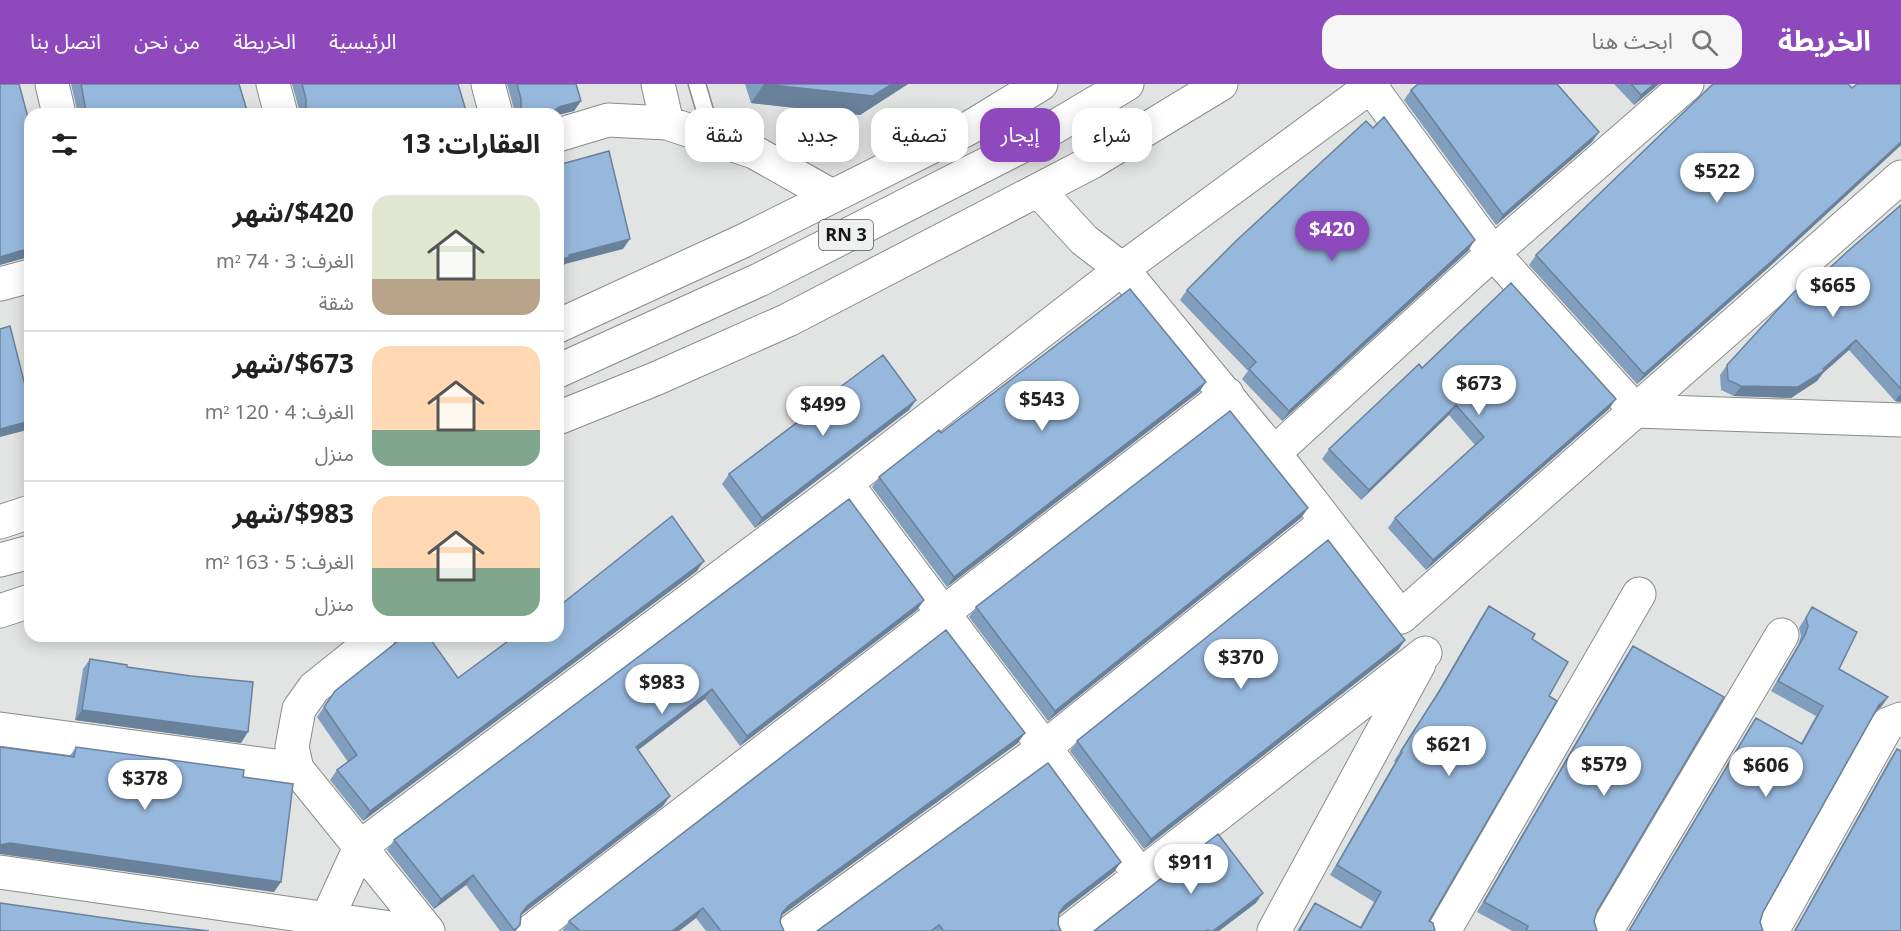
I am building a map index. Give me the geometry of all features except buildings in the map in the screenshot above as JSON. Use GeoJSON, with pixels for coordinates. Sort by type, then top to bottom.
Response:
{"type":"FeatureCollection","features":[{"type":"Feature","properties":{"kind":"main road"},"geometry":{"type":"LineString","coordinates":[[52,84],[58,108]]}},
{"type":"Feature","properties":{"kind":"main road"},"geometry":{"type":"LineString","coordinates":[[273,84],[279,108]]}},
{"type":"Feature","properties":{"kind":"main road"},"geometry":{"type":"LineString","coordinates":[[488,84],[494,108]]}},
{"type":"Feature","properties":{"kind":"main road"},"geometry":{"type":"LineString","coordinates":[[658,84],[667,123]]}},
{"type":"Feature","properties":{"kind":"main road","name":"RN 3"},"geometry":{"type":"LineString","coordinates":[[564,323],[743,241],[969,128],[1041,84]]}},
{"type":"Feature","properties":{"kind":"main road","name":"RN 3"},"geometry":{"type":"LineString","coordinates":[[564,368],[759,280],[1024,145],[1127,84]]}},
{"type":"Feature","properties":{"kind":"main road"},"geometry":{"type":"LineString","coordinates":[[564,416],[655,379],[788,320],[1092,162],[1221,84]]}},
{"type":"Feature","properties":{"kind":"main road"},"geometry":{"type":"LineString","coordinates":[[1274,453],[1493,253],[1687,84]]}},
{"type":"Feature","properties":{"kind":"main road"},"geometry":{"type":"LineString","coordinates":[[330,925],[360,847],[846,483],[1122,269],[1372,86],[1493,253],[1635,411],[1901,420]]}},
{"type":"Feature","properties":{"kind":"main road"},"geometry":{"type":"LineString","coordinates":[[564,133],[608,120],[667,123],[685,129]]}},
{"type":"Feature","properties":{"kind":"main road"},"geometry":{"type":"LineString","coordinates":[[764,158],[832,196]]}},
{"type":"Feature","properties":{"kind":"main road"},"geometry":{"type":"LineString","coordinates":[[1401,617],[1901,177]]}},
{"type":"Feature","properties":{"kind":"main road"},"geometry":{"type":"LineString","coordinates":[[1038,190],[1084,240],[1122,269],[1227,394],[1401,617],[1425,653]]}},
{"type":"Feature","properties":{"kind":"main road"},"geometry":{"type":"LineString","coordinates":[[0,284],[24,278]]}},
{"type":"Feature","properties":{"kind":"main road"},"geometry":{"type":"LineString","coordinates":[[531,931],[1227,394]]}},
{"type":"Feature","properties":{"kind":"main road"},"geometry":{"type":"LineString","coordinates":[[846,483],[942,615],[1045,747],[1140,875]]}},
{"type":"Feature","properties":{"kind":"main road"},"geometry":{"type":"LineString","coordinates":[[0,522],[24,514]]}},
{"type":"Feature","properties":{"kind":"main road"},"geometry":{"type":"LineString","coordinates":[[792,931],[1045,747],[1326,522]]}},
{"type":"Feature","properties":{"kind":"main road"},"geometry":{"type":"LineString","coordinates":[[0,560],[24,554]]}},
{"type":"Feature","properties":{"kind":"main road"},"geometry":{"type":"LineString","coordinates":[[1444,931],[1639,594]]}},
{"type":"Feature","properties":{"kind":"main road"},"geometry":{"type":"LineString","coordinates":[[0,611],[24,604]]}},
{"type":"Feature","properties":{"kind":"main road"},"geometry":{"type":"LineString","coordinates":[[1606,931],[1782,635]]}},
{"type":"Feature","properties":{"kind":"main road"},"geometry":{"type":"LineString","coordinates":[[372,642],[314,688],[299,709],[292,747],[297,769],[428,931]]}},
{"type":"Feature","properties":{"kind":"main road"},"geometry":{"type":"LineString","coordinates":[[1069,931],[1425,653]]}},
{"type":"Feature","properties":{"kind":"main road"},"geometry":{"type":"LineString","coordinates":[[1274,931],[1425,653]]}},
{"type":"Feature","properties":{"kind":"main road"},"geometry":{"type":"LineString","coordinates":[[1772,931],[1888,724],[1901,719]]}},
{"type":"Feature","properties":{"kind":"main road"},"geometry":{"type":"LineString","coordinates":[[0,729],[297,769]]}},
{"type":"Feature","properties":{"kind":"main road"},"geometry":{"type":"LineString","coordinates":[[0,873],[330,925],[412,931]]}},
{"type":"Feature","properties":{"kind":"lane"},"geometry":{"type":"LineString","coordinates":[[698,84],[705,108]]}}]}
